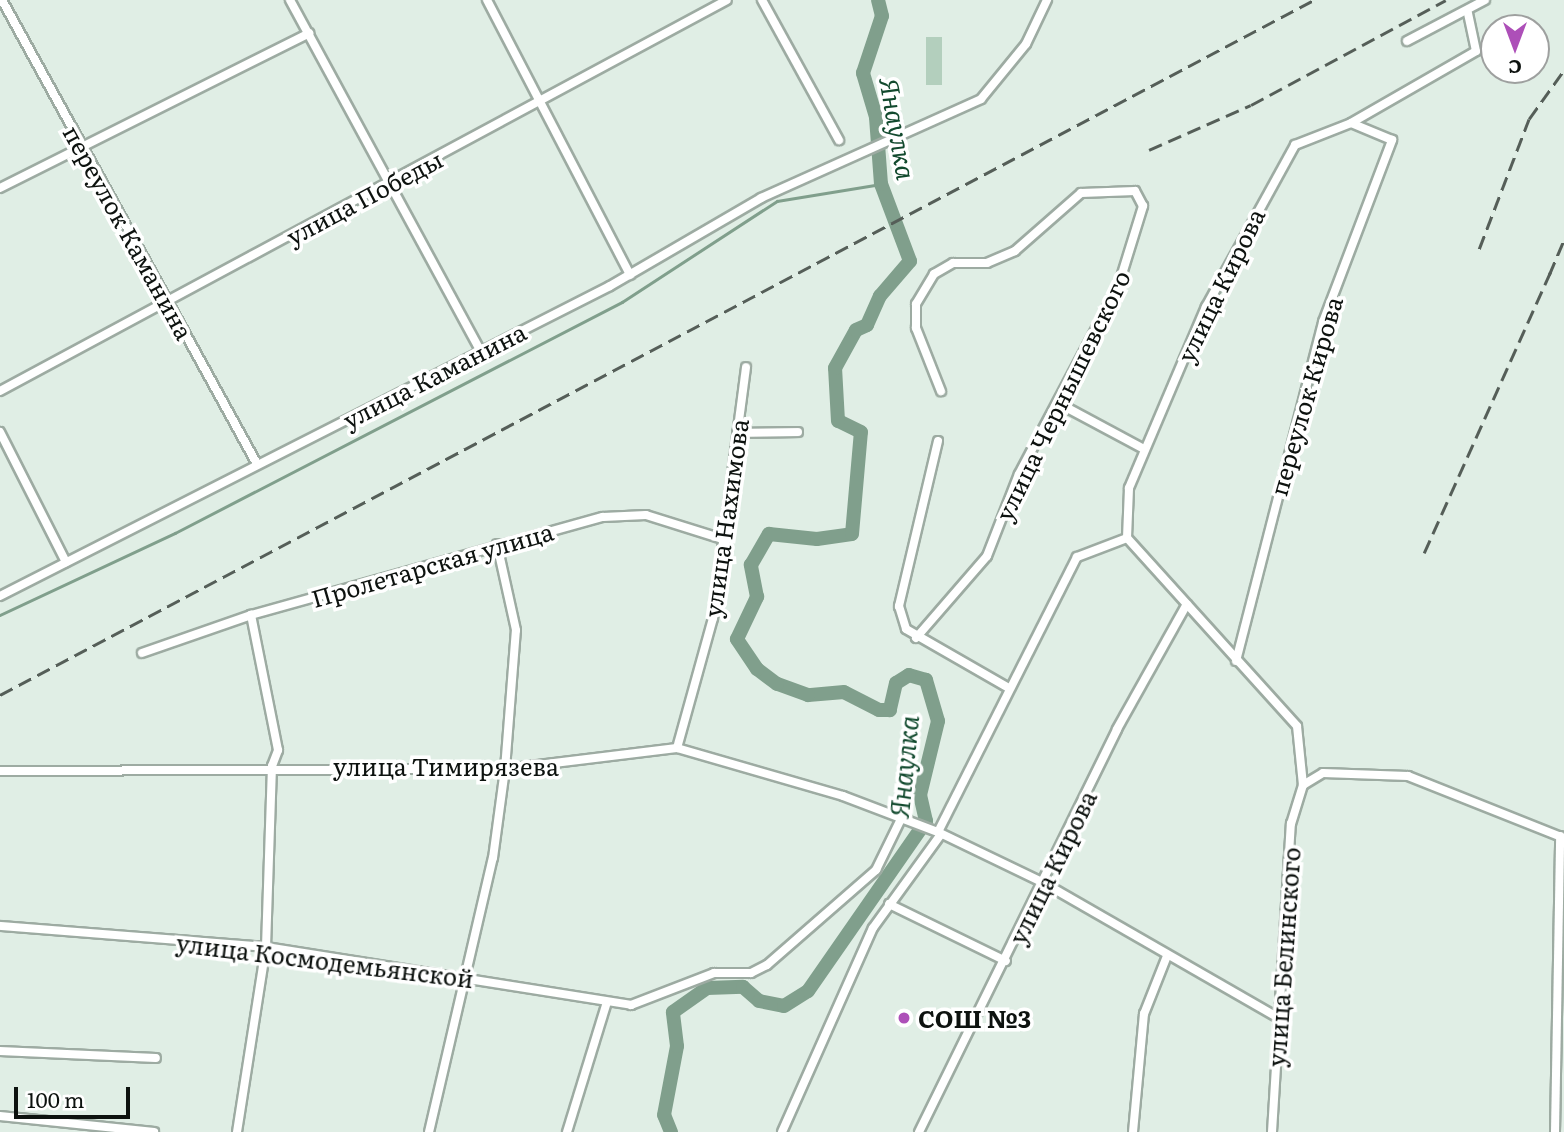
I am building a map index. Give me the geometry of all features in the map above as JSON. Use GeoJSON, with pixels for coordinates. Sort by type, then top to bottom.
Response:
{"type":"FeatureCollection","features":[{"type":"Feature","properties":{"kind":"street","name":"переулок Каманина"},"geometry":{"type":"LineString","coordinates":[[2,0],[257,464]]}},
{"type":"Feature","properties":{"kind":"street"},"geometry":{"type":"LineString","coordinates":[[289,0],[481,352]]}},
{"type":"Feature","properties":{"kind":"street"},"geometry":{"type":"LineString","coordinates":[[487,0],[630,275]]}},
{"type":"Feature","properties":{"kind":"street","name":"улица Победы"},"geometry":{"type":"LineString","coordinates":[[0,391],[388,185],[727,0]]}},
{"type":"Feature","properties":{"kind":"street"},"geometry":{"type":"LineString","coordinates":[[762,0],[839,140]]}},
{"type":"Feature","properties":{"kind":"street","name":"улица Каманина"},"geometry":{"type":"LineString","coordinates":[[0,596],[630,275],[761,198],[894,144],[992,90],[1026,44],[1047,0]]}},
{"type":"Feature","properties":{"kind":"street"},"geometry":{"type":"LineString","coordinates":[[1407,41],[1468,13],[1485,0]]}},
{"type":"Feature","properties":{"kind":"street","name":"улица Кирова"},"geometry":{"type":"LineString","coordinates":[[1127,538],[1129,488],[1144,449],[1206,307],[1295,145],[1351,123],[1476,51],[1468,13]]}},
{"type":"Feature","properties":{"kind":"street"},"geometry":{"type":"LineString","coordinates":[[0,188],[309,33]]}},
{"type":"Feature","properties":{"kind":"street","name":"переулок Кирова"},"geometry":{"type":"LineString","coordinates":[[1236,661],[1323,322],[1392,140],[1351,123]]}},
{"type":"Feature","properties":{"kind":"street","name":"улица Чернышевского"},"geometry":{"type":"LineString","coordinates":[[916,638],[987,556],[1019,474],[1060,404],[1118,287],[1140,226],[1143,206],[1135,191],[1081,194],[1016,251],[987,263],[953,263],[934,274],[916,304],[916,328],[940,391]]}},
{"type":"Feature","properties":{"kind":"street","name":"улица Нахимова"},"geometry":{"type":"LineString","coordinates":[[677,748],[726,540],[746,367]]}},
{"type":"Feature","properties":{"kind":"street"},"geometry":{"type":"LineString","coordinates":[[1060,404],[1144,449]]}},
{"type":"Feature","properties":{"kind":"street"},"geometry":{"type":"LineString","coordinates":[[0,432],[66,562]]}},
{"type":"Feature","properties":{"kind":"street"},"geometry":{"type":"LineString","coordinates":[[737,433],[798,432]]}},
{"type":"Feature","properties":{"kind":"street"},"geometry":{"type":"LineString","coordinates":[[937,441],[899,606],[906,629],[916,638],[1007,687]]}},
{"type":"Feature","properties":{"kind":"street","name":"Пролетарская улица"},"geometry":{"type":"LineString","coordinates":[[142,653],[251,615],[497,544],[603,517],[646,515],[726,540]]}},
{"type":"Feature","properties":{"kind":"street"},"geometry":{"type":"LineString","coordinates":[[782,1132],[889,904],[939,833],[1007,687],[1077,557],[1127,538],[1297,726],[1303,785],[1323,773],[1408,776],[1562,837],[1555,1132]]}},
{"type":"Feature","properties":{"kind":"street"},"geometry":{"type":"LineString","coordinates":[[429,1132],[466,977],[505,769],[516,630],[497,544]]}},
{"type":"Feature","properties":{"kind":"street","name":"улица Кирова"},"geometry":{"type":"LineString","coordinates":[[919,1132],[1006,961],[1042,882],[1187,604]]}},
{"type":"Feature","properties":{"kind":"street"},"geometry":{"type":"LineString","coordinates":[[237,1132],[267,947],[272,766],[278,750],[251,615]]}},
{"type":"Feature","properties":{"kind":"street","name":"улица Тимирязева"},"geometry":{"type":"LineString","coordinates":[[0,771],[272,766],[505,769],[677,748],[939,833]]}},
{"type":"Feature","properties":{"kind":"street","name":"улица Белинского"},"geometry":{"type":"LineString","coordinates":[[1272,1132],[1291,824],[1303,785]]}},
{"type":"Feature","properties":{"kind":"street","name":"улица Космодемьянской"},"geometry":{"type":"LineString","coordinates":[[0,926],[267,947],[631,1005],[714,973],[751,973],[767,965],[876,870],[905,821]]}},
{"type":"Feature","properties":{"kind":"street"},"geometry":{"type":"LineString","coordinates":[[939,833],[1042,882],[1280,1019]]}},
{"type":"Feature","properties":{"kind":"street"},"geometry":{"type":"LineString","coordinates":[[889,904],[1006,961]]}},
{"type":"Feature","properties":{"kind":"street"},"geometry":{"type":"LineString","coordinates":[[1133,1132],[1139,1038],[1167,956]]}},
{"type":"Feature","properties":{"kind":"street"},"geometry":{"type":"LineString","coordinates":[[567,1132],[607,1002]]}},
{"type":"Feature","properties":{"kind":"street"},"geometry":{"type":"LineString","coordinates":[[0,1051],[156,1058]]}},
{"type":"Feature","properties":{"kind":"street"},"geometry":{"type":"LineString","coordinates":[[0,1116],[153,1132]]}},
{"type":"Feature","properties":{"kind":"green space"},"geometry":{"type":"Polygon","coordinates":[[[926,37],[942,37],[942,85],[926,85],[926,37]]]}},
{"type":"Feature","properties":{"kind":"waterway","name":"Янаулка"},"geometry":{"type":"LineString","coordinates":[[671,1132],[664,1115],[677,1046],[673,1012],[707,988],[743,987],[759,1001],[784,1006],[808,991],[926,821],[920,795],[938,721],[926,680],[909,675],[896,683],[890,710],[879,710],[844,692],[808,695],[777,684],[757,669],[737,639],[757,597],[751,565],[769,534],[817,539],[852,534],[861,432],[838,421],[835,368],[856,330],[867,325],[880,296],[910,261],[881,184],[876,117],[863,73],[882,16],[878,0]]}},
{"type":"Feature","properties":{"kind":"waterway"},"geometry":{"type":"LineString","coordinates":[[0,615],[175,533],[622,302],[777,201],[881,184]]}},
{"type":"Feature","properties":{"kind":"railway"},"geometry":{"type":"LineString","coordinates":[[0,695],[1314,0]]}},
{"type":"Feature","properties":{"kind":"railway"},"geometry":{"type":"LineString","coordinates":[[1149,150],[1251,105],[1446,0]]}},
{"type":"Feature","properties":{"kind":"railway"},"geometry":{"type":"LineString","coordinates":[[1479,249],[1529,119],[1564,70]]}},
{"type":"Feature","properties":{"kind":"railway"},"geometry":{"type":"LineString","coordinates":[[1549,275],[1564,240]]}},
{"type":"Feature","properties":{"kind":"railway"},"geometry":{"type":"LineString","coordinates":[[1424,553],[1552,268]]}},
{"type":"Feature","properties":{"kind":"place","name":"СОШ №3"},"geometry":{"type":"Point","coordinates":[904,1018]}}]}
